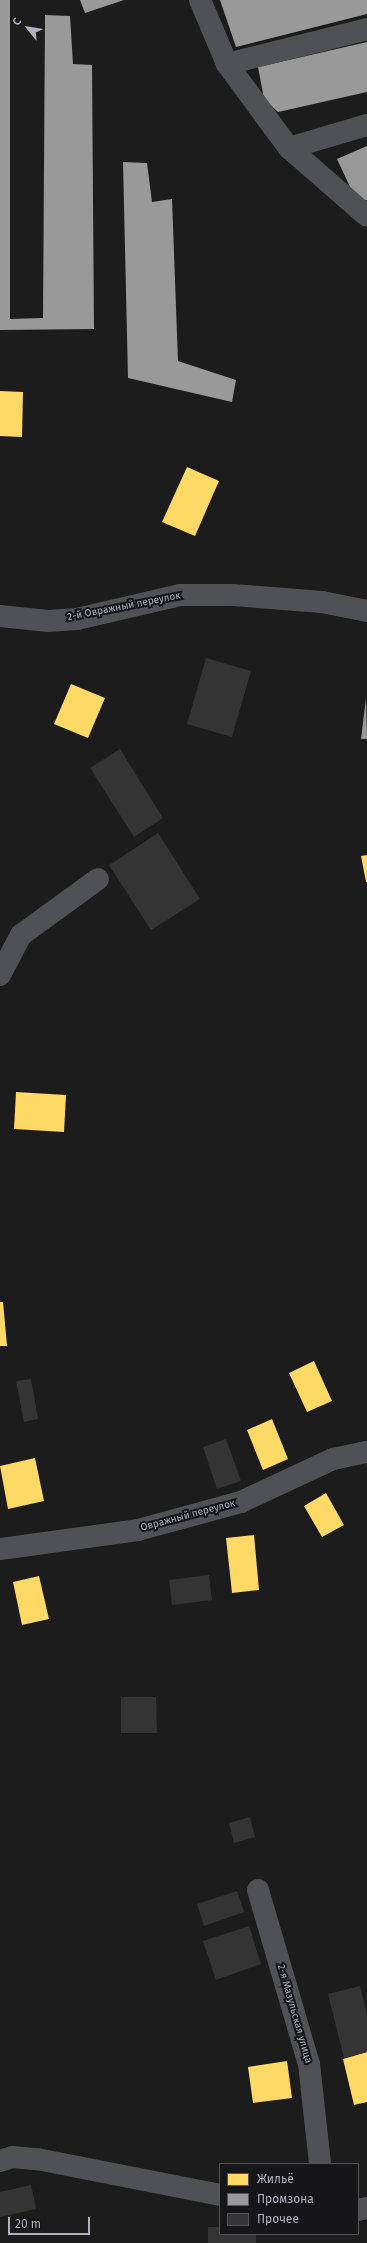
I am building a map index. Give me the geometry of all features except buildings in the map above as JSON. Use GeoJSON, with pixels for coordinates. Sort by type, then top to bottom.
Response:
{"type":"FeatureCollection","features":[{"type":"Feature","properties":{"kind":"street"},"geometry":{"type":"LineString","coordinates":[[200,0],[227,64],[289,148],[367,216]]}},
{"type":"Feature","properties":{"kind":"street"},"geometry":{"type":"LineString","coordinates":[[227,64],[367,29]]}},
{"type":"Feature","properties":{"kind":"street"},"geometry":{"type":"LineString","coordinates":[[289,148],[367,126]]}},
{"type":"Feature","properties":{"kind":"street","name":"2-й Овражный переулок"},"geometry":{"type":"LineString","coordinates":[[0,616],[48,621],[77,619],[180,595],[233,595],[322,602],[367,611]]}},
{"type":"Feature","properties":{"kind":"street"},"geometry":{"type":"LineString","coordinates":[[0,975],[21,935],[98,879]]}},
{"type":"Feature","properties":{"kind":"street","name":"Овражный переулок"},"geometry":{"type":"LineString","coordinates":[[0,1549],[138,1530],[241,1502],[333,1458],[367,1452]]}},
{"type":"Feature","properties":{"kind":"street","name":"2-я Мазульская улица"},"geometry":{"type":"LineString","coordinates":[[258,1890],[309,2064],[320,2163]]}},
{"type":"Feature","properties":{"kind":"street"},"geometry":{"type":"LineString","coordinates":[[0,2161],[12,2157],[37,2159],[219,2195]]}}]}
